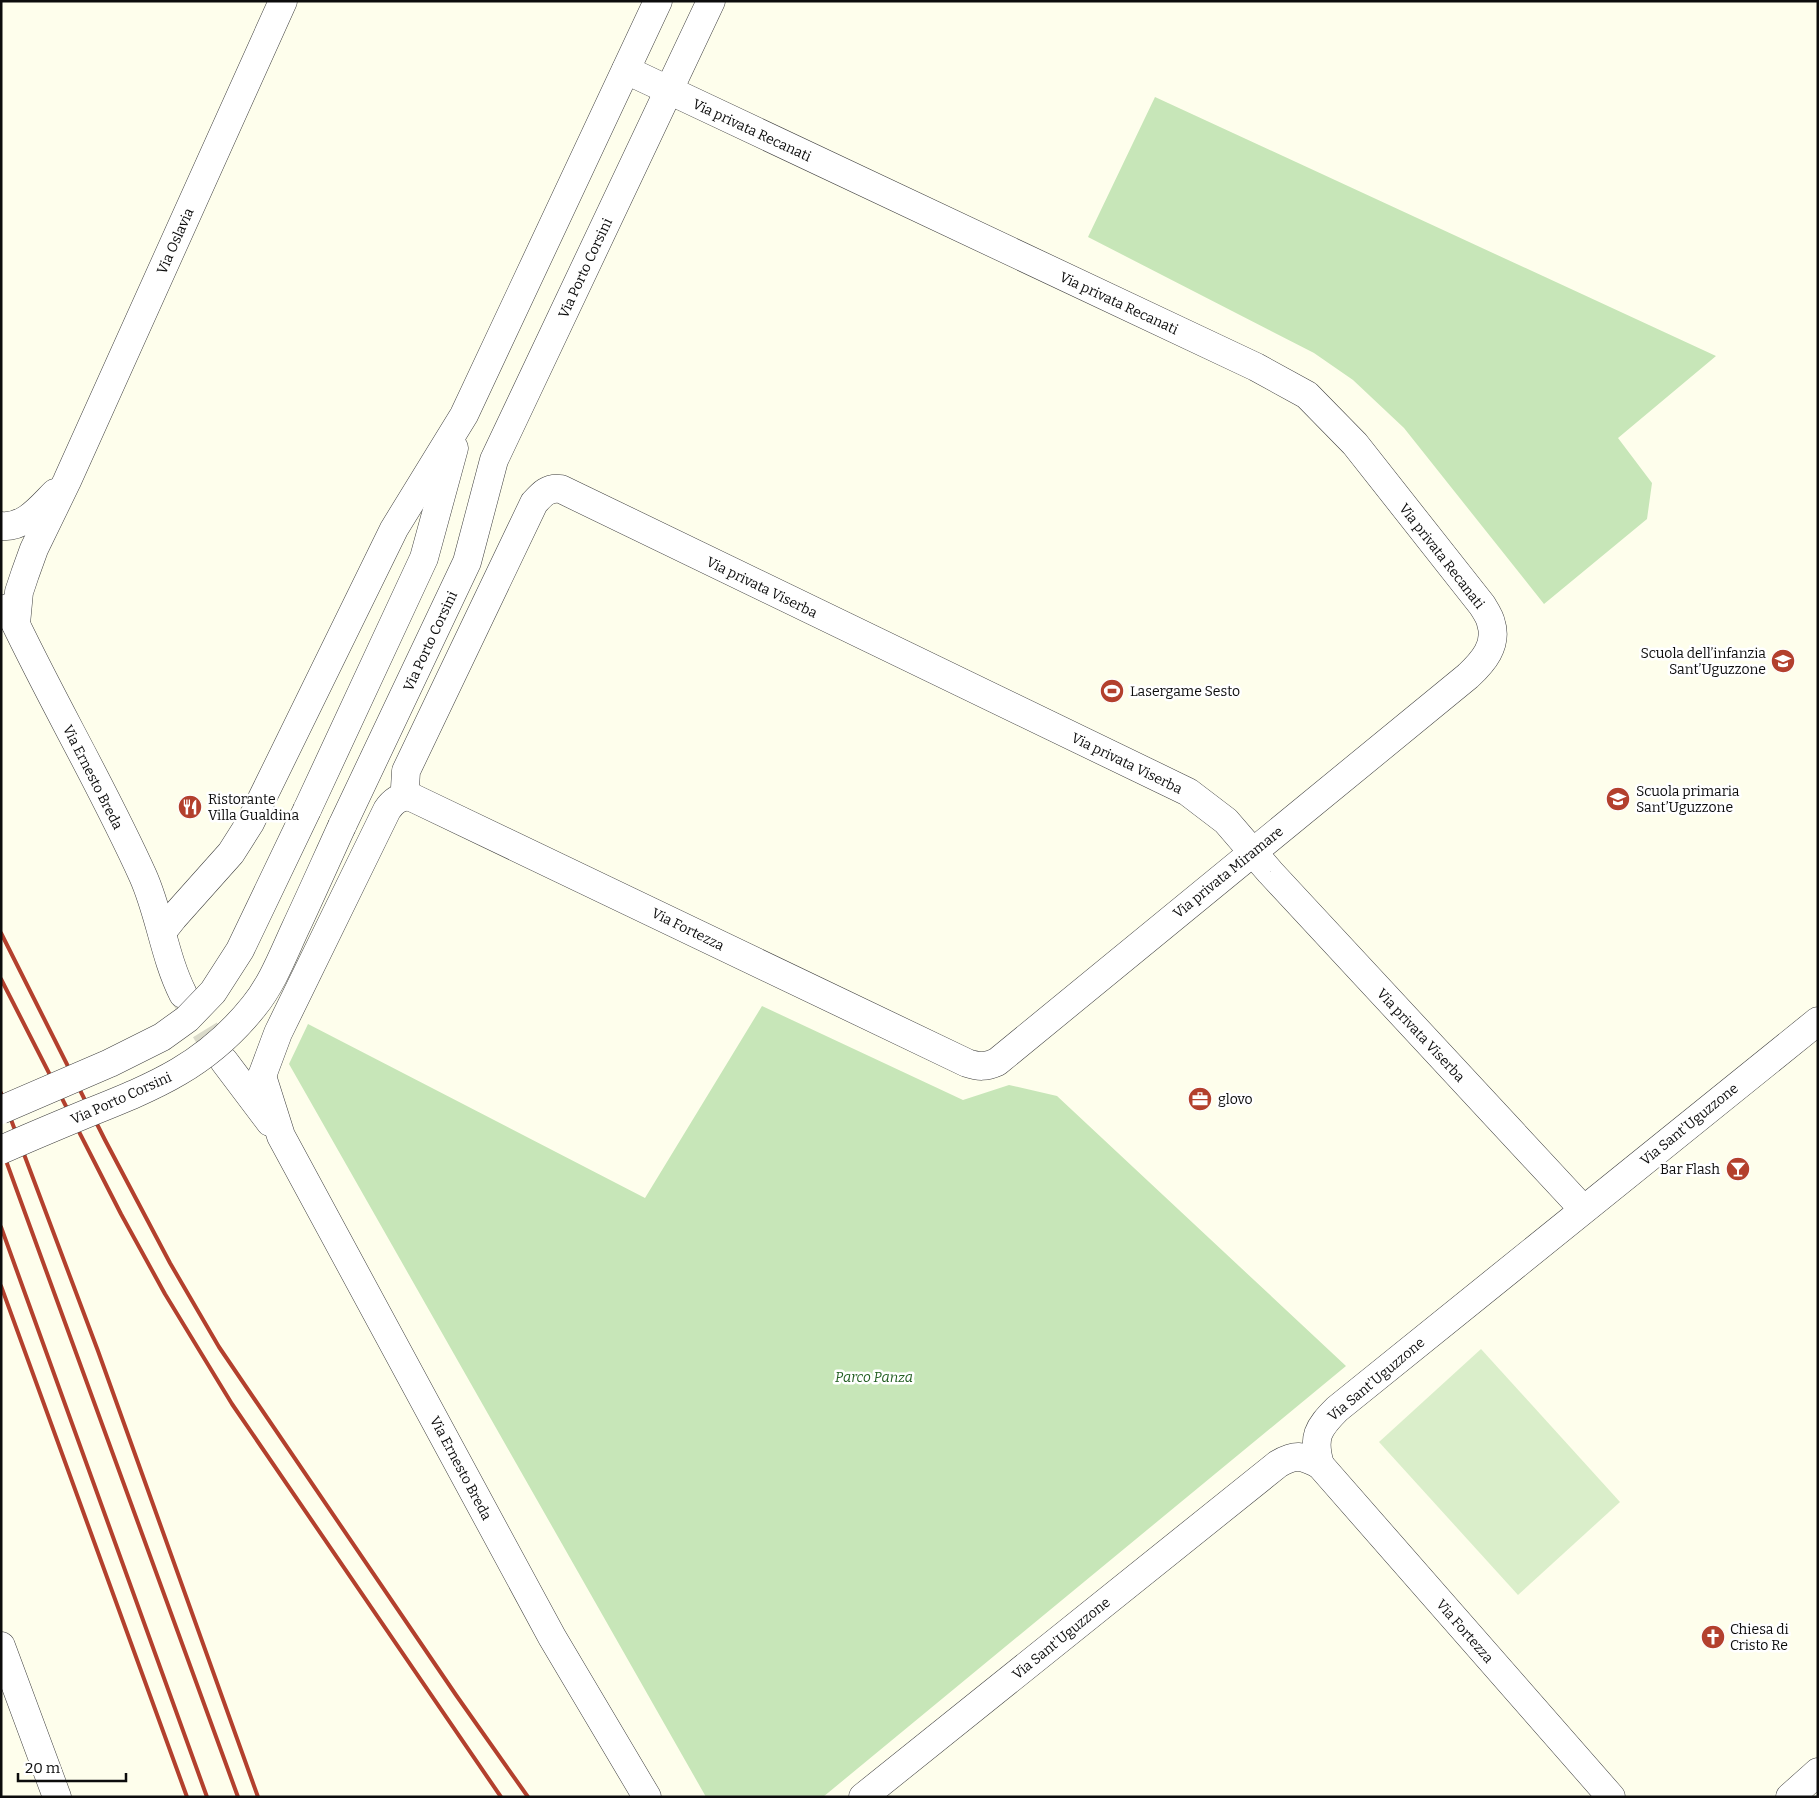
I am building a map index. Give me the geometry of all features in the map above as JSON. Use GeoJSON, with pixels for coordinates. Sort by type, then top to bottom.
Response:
{"type":"FeatureCollection","features":[{"type":"Feature","properties":{"kind":"street","name":"Via Oslavia"},"geometry":{"type":"LineString","coordinates":[[16,624],[18,597],[34,549],[67,481],[283,1]]}},
{"type":"Feature","properties":{"kind":"street"},"geometry":{"type":"LineString","coordinates":[[168,925],[231,853],[246,830],[394,528],[464,415],[658,1]]}},
{"type":"Feature","properties":{"kind":"street","name":"Via Porto Corsini"},"geometry":{"type":"LineString","coordinates":[[1,1150],[170,1078],[195,1062],[225,1038],[255,1005],[283,957],[342,826],[467,562],[494,460],[710,1]]}},
{"type":"Feature","properties":{"kind":"street","name":"Via privata Recanati"},"geometry":{"type":"LineString","coordinates":[[626,70],[1256,367],[1307,396],[1355,444],[1482,604],[1492,624],[1492,645],[1483,662]]}},
{"type":"Feature","properties":{"kind":"street"},"geometry":{"type":"LineString","coordinates":[[1,1110],[118,1059],[162,1037],[187,1019],[213,992],[240,950],[424,558],[464,415]]}},
{"type":"Feature","properties":{"kind":"street","name":"Via Oslavia"},"geometry":{"type":"LineString","coordinates":[[1,526],[16,525],[25,521],[67,481]]}},
{"type":"Feature","properties":{"kind":"street","name":"Via privata Viserba"},"geometry":{"type":"LineString","coordinates":[[409,796],[405,788],[406,771],[534,503],[547,490],[555,488],[1188,792],[1226,821],[1252,852],[1583,1209]]}},
{"type":"Feature","properties":{"kind":"street","name":"Via Ernesto Breda"},"geometry":{"type":"LineString","coordinates":[[1,593],[168,925],[165,950],[175,979],[183,994]]}},
{"type":"Feature","properties":{"kind":"street","name":"Via privata Miramare"},"geometry":{"type":"LineString","coordinates":[[967,1063],[987,1066],[997,1062],[1483,662]]}},
{"type":"Feature","properties":{"kind":"street"},"geometry":{"type":"LineString","coordinates":[[251,1080],[278,1033],[387,810],[392,802],[409,796]]}},
{"type":"Feature","properties":{"kind":"street","name":"Via Fortezza"},"geometry":{"type":"LineString","coordinates":[[409,796],[967,1063]]}},
{"type":"Feature","properties":{"kind":"street","name":"Via Sant'Uguzzone"},"geometry":{"type":"LineString","coordinates":[[1320,1465],[1316,1451],[1318,1432],[1337,1409],[1818,1021]]}},
{"type":"Feature","properties":{"kind":"street","name":"Via Ernesto Breda"},"geometry":{"type":"LineString","coordinates":[[224,1061],[251,1080],[552,1636],[647,1797]]}},
{"type":"Feature","properties":{"kind":"street","name":"Via Sant'Uguzzone"},"geometry":{"type":"LineString","coordinates":[[863,1797],[1278,1464],[1298,1456],[1309,1458],[1320,1465]]}},
{"type":"Feature","properties":{"kind":"street","name":"Via Fortezza"},"geometry":{"type":"LineString","coordinates":[[1320,1465],[1611,1797]]}},
{"type":"Feature","properties":{"kind":"street"},"geometry":{"type":"LineString","coordinates":[[1,1646],[57,1797]]}},
{"type":"Feature","properties":{"kind":"street"},"geometry":{"type":"LineString","coordinates":[[1790,1797],[1818,1772]]}},
{"type":"Feature","properties":{"kind":"green space"},"geometry":{"type":"Polygon","coordinates":[[[1155,97],[1716,356],[1618,438],[1652,483],[1647,519],[1544,604],[1404,428],[1353,380],[1314,353],[1088,237],[1155,97]]]}},
{"type":"Feature","properties":{"kind":"green space","name":"Parco Panza"},"geometry":{"type":"Polygon","coordinates":[[[762,1006],[963,1100],[1009,1085],[1057,1096],[1346,1366],[823,1797],[706,1797],[289,1064],[308,1024],[645,1198],[762,1006]]]}},
{"type":"Feature","properties":{"kind":"green space"},"geometry":{"type":"Polygon","coordinates":[[[1481,1349],[1620,1502],[1518,1595],[1379,1442],[1481,1349]]]}},
{"type":"Feature","properties":{"kind":"tunnel"},"geometry":{"type":"LineString","coordinates":[[183,994],[224,1061]]}},
{"type":"Feature","properties":{"kind":"railway"},"geometry":{"type":"LineString","coordinates":[[1,933],[105,1140],[170,1263],[219,1347],[456,1695],[528,1797]]}},
{"type":"Feature","properties":{"kind":"railway"},"geometry":{"type":"LineString","coordinates":[[1,979],[121,1214],[165,1294],[232,1404],[501,1797]]}},
{"type":"Feature","properties":{"kind":"railway"},"geometry":{"type":"LineString","coordinates":[[1,1093],[98,1351],[258,1797]]}},
{"type":"Feature","properties":{"kind":"railway"},"geometry":{"type":"LineString","coordinates":[[1,1147],[238,1797]]}},
{"type":"Feature","properties":{"kind":"railway"},"geometry":{"type":"LineString","coordinates":[[1,1227],[207,1797]]}},
{"type":"Feature","properties":{"kind":"railway"},"geometry":{"type":"LineString","coordinates":[[1,1286],[187,1797]]}},
{"type":"Feature","properties":{"kind":"place","name":"Scuola dell’infanzia Sant’Uguzzone"},"geometry":{"type":"Point","coordinates":[1783,661]}},
{"type":"Feature","properties":{"kind":"place","name":"Lasergame Sesto"},"geometry":{"type":"Point","coordinates":[1112,691]}},
{"type":"Feature","properties":{"kind":"place","name":"Scuola primaria Sant’Uguzzone"},"geometry":{"type":"Point","coordinates":[1618,799]}},
{"type":"Feature","properties":{"kind":"place","name":"Ristorante Villa Gualdina"},"geometry":{"type":"Point","coordinates":[190,807]}},
{"type":"Feature","properties":{"kind":"place","name":"glovo"},"geometry":{"type":"Point","coordinates":[1200,1099]}},
{"type":"Feature","properties":{"kind":"place","name":"Bar Flash"},"geometry":{"type":"Point","coordinates":[1738,1169]}},
{"type":"Feature","properties":{"kind":"place","name":"Chiesa di Cristo Re"},"geometry":{"type":"Point","coordinates":[1713,1637]}}]}
